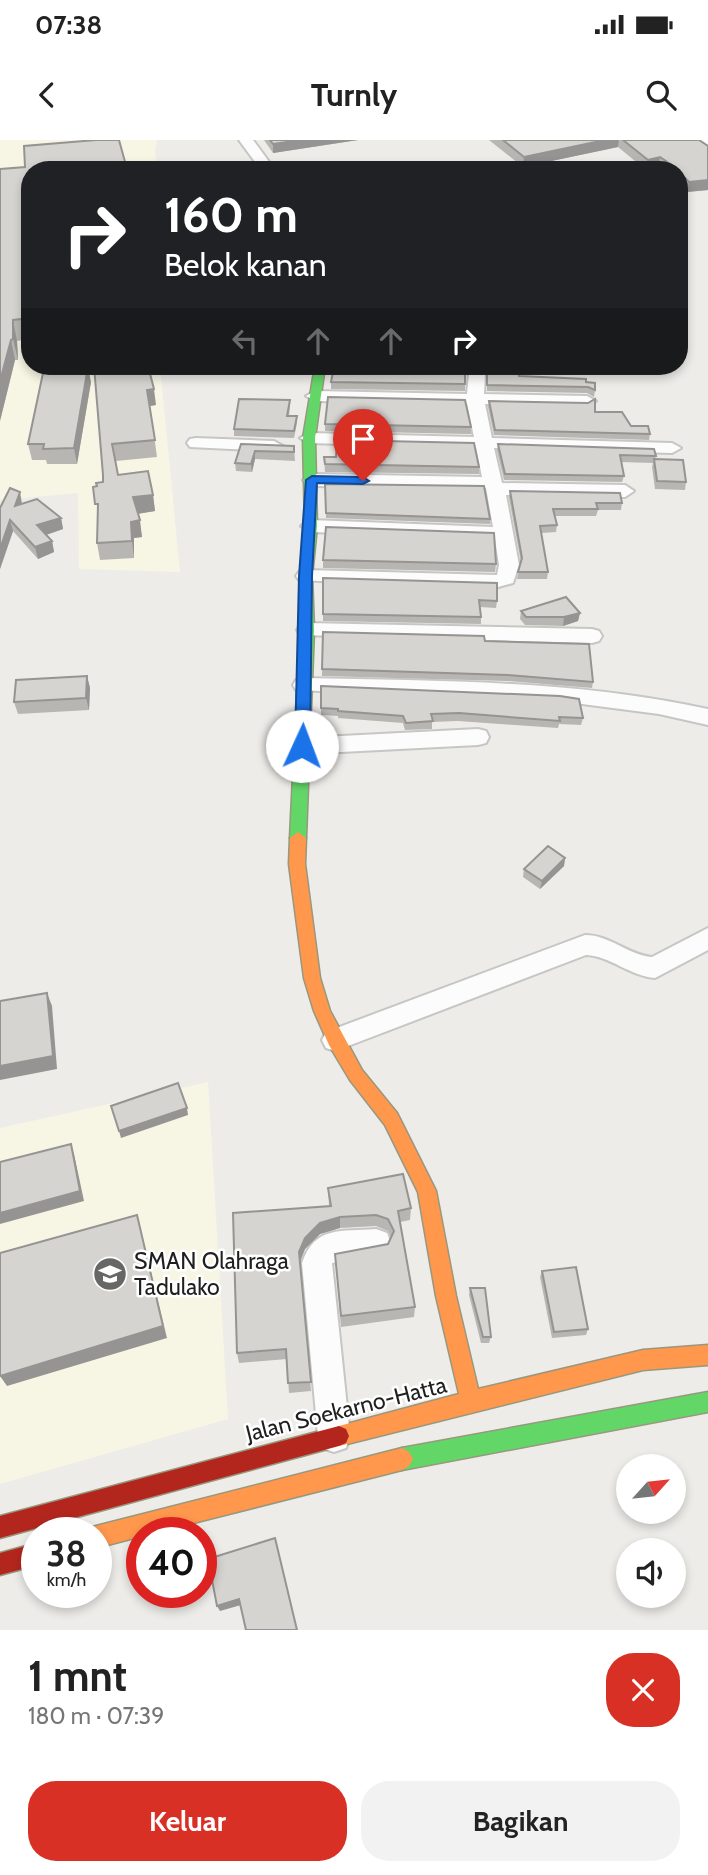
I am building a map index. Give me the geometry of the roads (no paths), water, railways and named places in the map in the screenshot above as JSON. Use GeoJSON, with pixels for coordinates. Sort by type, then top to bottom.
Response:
{"type":"FeatureCollection","features":[{"type":"Feature","properties":{"kind":"street"},"geometry":{"type":"LineString","coordinates":[[246,140],[261,161]]}},
{"type":"Feature","properties":{"kind":"street"},"geometry":{"type":"LineString","coordinates":[[318,375],[309,442],[312,480],[306,576],[307,630],[297,864],[312,978],[321,1011],[335,1040],[356,1075],[391,1119],[427,1191],[446,1296],[471,1401]]}},
{"type":"Feature","properties":{"kind":"street"},"geometry":{"type":"LineString","coordinates":[[306,576],[470,582],[500,582],[506,579],[509,565],[475,400],[477,375]]}},
{"type":"Feature","properties":{"kind":"street"},"geometry":{"type":"LineString","coordinates":[[315,396],[587,401]]}},
{"type":"Feature","properties":{"kind":"street"},"geometry":{"type":"LineString","coordinates":[[196,443],[484,443],[672,448]]}},
{"type":"Feature","properties":{"kind":"street"},"geometry":{"type":"LineString","coordinates":[[312,480],[625,491]]}},
{"type":"Feature","properties":{"kind":"street"},"geometry":{"type":"LineString","coordinates":[[310,526],[501,533]]}},
{"type":"Feature","properties":{"kind":"street"},"geometry":{"type":"LineString","coordinates":[[307,630],[592,636]]}},
{"type":"Feature","properties":{"kind":"street"},"geometry":{"type":"LineString","coordinates":[[304,685],[508,692],[604,699],[708,717]]}},
{"type":"Feature","properties":{"kind":"street"},"geometry":{"type":"LineString","coordinates":[[302,746],[478,737]]}},
{"type":"Feature","properties":{"kind":"street"},"geometry":{"type":"LineString","coordinates":[[335,1040],[585,945],[603,947],[640,967],[655,968],[708,938]]}},
{"type":"Feature","properties":{"kind":"street"},"geometry":{"type":"LineString","coordinates":[[334,1436],[317,1263],[326,1248],[376,1243]]}},
{"type":"Feature","properties":{"kind":"street","name":"Jalan Soekarno-Hatta"},"geometry":{"type":"LineString","coordinates":[[0,1527],[471,1401],[643,1360],[708,1354]]}},
{"type":"Feature","properties":{"kind":"street"},"geometry":{"type":"LineString","coordinates":[[112,1533],[377,1464],[708,1402]]}},
{"type":"Feature","properties":{"kind":"street"},"geometry":{"type":"LineString","coordinates":[[0,1564],[21,1558]]}},
{"type":"Feature","properties":{"kind":"place","name":"SMAN Olahraga Tadulako"},"geometry":{"type":"Point","coordinates":[110,1274]}}]}
